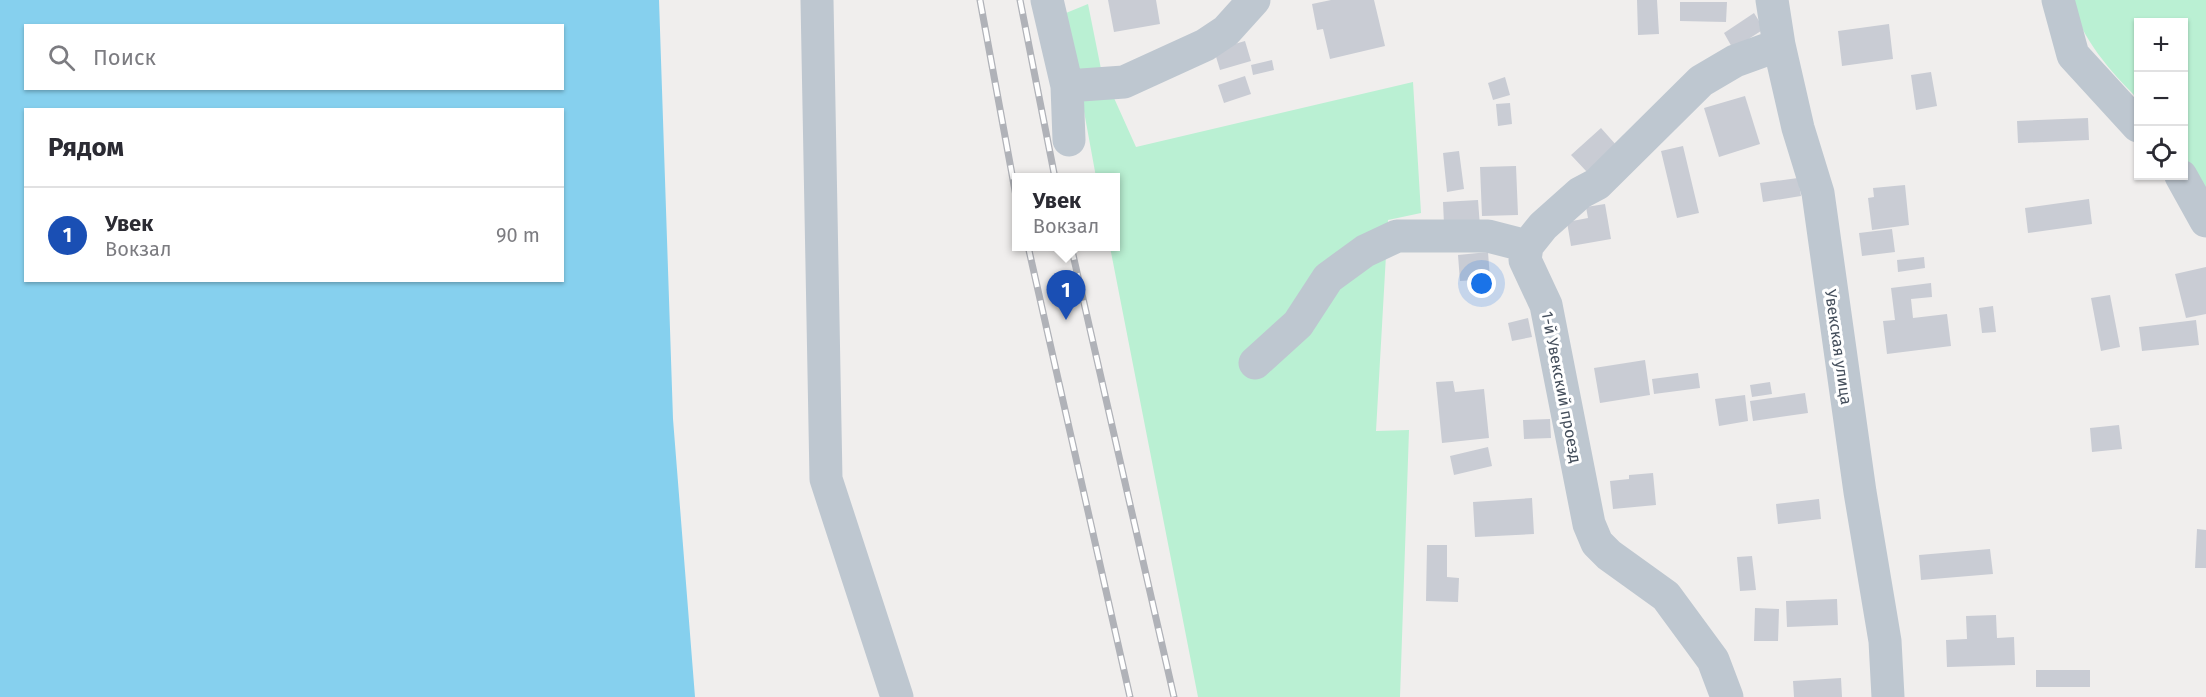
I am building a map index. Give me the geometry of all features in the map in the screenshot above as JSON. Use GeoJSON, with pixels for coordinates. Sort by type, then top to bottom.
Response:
{"type":"FeatureCollection","features":[{"type":"Feature","properties":{"kind":"street"},"geometry":{"type":"LineString","coordinates":[[817,0],[826,479],[897,697]]}},
{"type":"Feature","properties":{"kind":"street"},"geometry":{"type":"LineString","coordinates":[[1047,0],[1067,86],[1069,140]]}},
{"type":"Feature","properties":{"kind":"street"},"geometry":{"type":"LineString","coordinates":[[1067,86],[1124,82],[1205,45],[1226,31],[1254,0]]}},
{"type":"Feature","properties":{"kind":"street","name":"Увекская улица"},"geometry":{"type":"LineString","coordinates":[[1772,0],[1779,45],[1798,128],[1818,193],[1860,492],[1885,641],[1888,697]]}},
{"type":"Feature","properties":{"kind":"street"},"geometry":{"type":"LineString","coordinates":[[2058,0],[2073,55],[2134,121]]}},
{"type":"Feature","properties":{"kind":"street"},"geometry":{"type":"LineString","coordinates":[[1255,363],[1298,324],[1328,278],[1365,251],[1397,236],[1488,236],[1527,246],[1543,225],[1580,194],[1597,184],[1701,81],[1735,61],[1779,45]]}},
{"type":"Feature","properties":{"kind":"street"},"geometry":{"type":"LineString","coordinates":[[2183,180],[2206,221]]}},
{"type":"Feature","properties":{"kind":"street","name":"1-й Увекский проезд"},"geometry":{"type":"LineString","coordinates":[[1527,246],[1525,260],[1546,305],[1589,524],[1597,543],[1609,555],[1666,596],[1713,660],[1727,697]]}},
{"type":"Feature","properties":{"kind":"green space"},"geometry":{"type":"Polygon","coordinates":[[[2070,0],[2206,0],[2206,199],[2188,166],[2188,18],[2134,18],[2134,95],[2098,54],[2075,15],[2070,0]]]}},
{"type":"Feature","properties":{"kind":"green space"},"geometry":{"type":"Polygon","coordinates":[[[1088,4],[1101,69],[1136,147],[1413,82],[1421,213],[1388,220],[1376,431],[1409,430],[1400,697],[1198,697],[1111,251],[1120,251],[1120,173],[1095,173],[1066,13],[1088,4]]]}},
{"type":"Feature","properties":{"kind":"water"},"geometry":{"type":"Polygon","coordinates":[[[0,0],[659,0],[673,419],[695,697],[0,697],[0,0]]]}},
{"type":"Feature","properties":{"kind":"building"},"geometry":{"type":"Polygon","coordinates":[[[1108,0],[1156,0],[1160,24],[1114,32],[1108,0]]]}},
{"type":"Feature","properties":{"kind":"building"},"geometry":{"type":"Polygon","coordinates":[[[1331,0],[1374,0],[1385,46],[1330,59],[1323,29],[1317,30],[1312,4],[1331,0]]]}},
{"type":"Feature","properties":{"kind":"building"},"geometry":{"type":"Polygon","coordinates":[[[1637,0],[1657,0],[1659,34],[1638,35],[1637,0]]]}},
{"type":"Feature","properties":{"kind":"building"},"geometry":{"type":"Polygon","coordinates":[[[1680,2],[1727,2],[1726,22],[1680,21],[1680,2]]]}},
{"type":"Feature","properties":{"kind":"building"},"geometry":{"type":"Polygon","coordinates":[[[1754,13],[1764,29],[1733,49],[1724,33],[1754,13]]]}},
{"type":"Feature","properties":{"kind":"building"},"geometry":{"type":"Polygon","coordinates":[[[1889,24],[1893,59],[1842,66],[1838,31],[1889,24]]]}},
{"type":"Feature","properties":{"kind":"building"},"geometry":{"type":"Polygon","coordinates":[[[1245,41],[1251,61],[1220,70],[1214,50],[1245,41]]]}},
{"type":"Feature","properties":{"kind":"building"},"geometry":{"type":"Polygon","coordinates":[[[1272,60],[1274,70],[1253,75],[1251,65],[1272,60]]]}},
{"type":"Feature","properties":{"kind":"building"},"geometry":{"type":"Polygon","coordinates":[[[1931,72],[1937,106],[1916,110],[1911,75],[1931,72]]]}},
{"type":"Feature","properties":{"kind":"building"},"geometry":{"type":"Polygon","coordinates":[[[1245,76],[1251,94],[1224,103],[1218,85],[1245,76]]]}},
{"type":"Feature","properties":{"kind":"building"},"geometry":{"type":"Polygon","coordinates":[[[1505,77],[1510,95],[1493,100],[1488,83],[1505,77]]]}},
{"type":"Feature","properties":{"kind":"building"},"geometry":{"type":"Polygon","coordinates":[[[1745,96],[1760,144],[1719,157],[1704,108],[1745,96]]]}},
{"type":"Feature","properties":{"kind":"building"},"geometry":{"type":"Polygon","coordinates":[[[1510,103],[1512,124],[1498,126],[1496,104],[1510,103]]]}},
{"type":"Feature","properties":{"kind":"building"},"geometry":{"type":"Polygon","coordinates":[[[2088,118],[2089,140],[2018,143],[2017,121],[2088,118]]]}},
{"type":"Feature","properties":{"kind":"building"},"geometry":{"type":"Polygon","coordinates":[[[1601,128],[1617,146],[1587,172],[1571,155],[1601,128]]]}},
{"type":"Feature","properties":{"kind":"building"},"geometry":{"type":"Polygon","coordinates":[[[1683,146],[1699,213],[1677,218],[1661,151],[1683,146]]]}},
{"type":"Feature","properties":{"kind":"building"},"geometry":{"type":"Polygon","coordinates":[[[1459,151],[1464,189],[1447,192],[1443,153],[1459,151]]]}},
{"type":"Feature","properties":{"kind":"building"},"geometry":{"type":"Polygon","coordinates":[[[1516,166],[1518,215],[1482,216],[1480,167],[1516,166]]]}},
{"type":"Feature","properties":{"kind":"building"},"geometry":{"type":"Polygon","coordinates":[[[1798,178],[1801,196],[1763,202],[1760,183],[1798,178]]]}},
{"type":"Feature","properties":{"kind":"building"},"geometry":{"type":"Polygon","coordinates":[[[1905,185],[1909,225],[1872,230],[1868,198],[1874,197],[1873,188],[1905,185]]]}},
{"type":"Feature","properties":{"kind":"building"},"geometry":{"type":"Polygon","coordinates":[[[2089,199],[2092,224],[2028,233],[2025,208],[2089,199]]]}},
{"type":"Feature","properties":{"kind":"building"},"geometry":{"type":"Polygon","coordinates":[[[1478,200],[1480,227],[1444,224],[1443,202],[1478,200]]]}},
{"type":"Feature","properties":{"kind":"building"},"geometry":{"type":"Polygon","coordinates":[[[1605,204],[1611,239],[1571,246],[1567,222],[1588,218],[1586,207],[1605,204]]]}},
{"type":"Feature","properties":{"kind":"building"},"geometry":{"type":"Polygon","coordinates":[[[1892,229],[1895,252],[1862,256],[1859,233],[1892,229]]]}},
{"type":"Feature","properties":{"kind":"building"},"geometry":{"type":"Polygon","coordinates":[[[1488,252],[1490,279],[1460,281],[1458,255],[1488,252]]]}},
{"type":"Feature","properties":{"kind":"building"},"geometry":{"type":"Polygon","coordinates":[[[1924,257],[1925,268],[1898,272],[1897,260],[1924,257]]]}},
{"type":"Feature","properties":{"kind":"building"},"geometry":{"type":"Polygon","coordinates":[[[2206,267],[2206,314],[2186,318],[2175,274],[2206,267]]]}},
{"type":"Feature","properties":{"kind":"building"},"geometry":{"type":"Polygon","coordinates":[[[1931,283],[1932,297],[1911,299],[1913,318],[1947,314],[1951,346],[1887,354],[1883,321],[1895,320],[1891,288],[1931,283]]]}},
{"type":"Feature","properties":{"kind":"building"},"geometry":{"type":"Polygon","coordinates":[[[2110,295],[2120,347],[2101,351],[2091,298],[2110,295]]]}},
{"type":"Feature","properties":{"kind":"building"},"geometry":{"type":"Polygon","coordinates":[[[1993,306],[1996,332],[1982,333],[1979,308],[1993,306]]]}},
{"type":"Feature","properties":{"kind":"building"},"geometry":{"type":"Polygon","coordinates":[[[1528,318],[1532,337],[1512,341],[1508,323],[1528,318]]]}},
{"type":"Feature","properties":{"kind":"building"},"geometry":{"type":"Polygon","coordinates":[[[2196,320],[2199,345],[2142,351],[2139,327],[2196,320]]]}},
{"type":"Feature","properties":{"kind":"building"},"geometry":{"type":"Polygon","coordinates":[[[1645,360],[1650,395],[1600,403],[1594,368],[1645,360]]]}},
{"type":"Feature","properties":{"kind":"building"},"geometry":{"type":"Polygon","coordinates":[[[1698,373],[1700,388],[1654,394],[1652,379],[1698,373]]]}},
{"type":"Feature","properties":{"kind":"building"},"geometry":{"type":"Polygon","coordinates":[[[1453,381],[1455,392],[1484,389],[1489,438],[1442,443],[1436,382],[1453,381]]]}},
{"type":"Feature","properties":{"kind":"building"},"geometry":{"type":"Polygon","coordinates":[[[1770,382],[1772,394],[1752,397],[1750,385],[1770,382]]]}},
{"type":"Feature","properties":{"kind":"building"},"geometry":{"type":"Polygon","coordinates":[[[1805,393],[1808,413],[1753,421],[1750,401],[1805,393]]]}},
{"type":"Feature","properties":{"kind":"building"},"geometry":{"type":"Polygon","coordinates":[[[1745,395],[1748,421],[1719,426],[1715,399],[1745,395]]]}},
{"type":"Feature","properties":{"kind":"building"},"geometry":{"type":"Polygon","coordinates":[[[1550,419],[1551,438],[1524,439],[1523,420],[1550,419]]]}},
{"type":"Feature","properties":{"kind":"building"},"geometry":{"type":"Polygon","coordinates":[[[2119,425],[2122,449],[2092,452],[2090,428],[2119,425]]]}},
{"type":"Feature","properties":{"kind":"building"},"geometry":{"type":"Polygon","coordinates":[[[1488,447],[1492,466],[1454,475],[1450,456],[1488,447]]]}},
{"type":"Feature","properties":{"kind":"building"},"geometry":{"type":"Polygon","coordinates":[[[1653,473],[1656,505],[1613,509],[1610,481],[1629,479],[1629,475],[1653,473]]]}},
{"type":"Feature","properties":{"kind":"building"},"geometry":{"type":"Polygon","coordinates":[[[1532,498],[1534,534],[1475,537],[1473,502],[1532,498]]]}},
{"type":"Feature","properties":{"kind":"building"},"geometry":{"type":"Polygon","coordinates":[[[1819,499],[1821,519],[1778,524],[1776,504],[1819,499]]]}},
{"type":"Feature","properties":{"kind":"building"},"geometry":{"type":"Polygon","coordinates":[[[2197,529],[2206,530],[2206,568],[2195,568],[2197,529]]]}},
{"type":"Feature","properties":{"kind":"building"},"geometry":{"type":"Polygon","coordinates":[[[1427,545],[1447,545],[1447,577],[1459,578],[1458,602],[1426,601],[1427,545]]]}},
{"type":"Feature","properties":{"kind":"building"},"geometry":{"type":"Polygon","coordinates":[[[1990,549],[1993,574],[1921,580],[1919,555],[1990,549]]]}},
{"type":"Feature","properties":{"kind":"building"},"geometry":{"type":"Polygon","coordinates":[[[1752,556],[1756,590],[1740,591],[1737,557],[1752,556]]]}},
{"type":"Feature","properties":{"kind":"building"},"geometry":{"type":"Polygon","coordinates":[[[1837,599],[1838,625],[1787,627],[1786,601],[1837,599]]]}},
{"type":"Feature","properties":{"kind":"building"},"geometry":{"type":"Polygon","coordinates":[[[1755,608],[1779,609],[1778,641],[1754,641],[1755,608]]]}},
{"type":"Feature","properties":{"kind":"building"},"geometry":{"type":"Polygon","coordinates":[[[1996,615],[1997,638],[2014,637],[2015,665],[1947,667],[1946,640],[1967,639],[1966,616],[1996,615]]]}},
{"type":"Feature","properties":{"kind":"building"},"geometry":{"type":"Polygon","coordinates":[[[2036,670],[2090,670],[2090,687],[2036,687],[2036,670]]]}},
{"type":"Feature","properties":{"kind":"building"},"geometry":{"type":"Polygon","coordinates":[[[1841,678],[1842,697],[1794,697],[1793,681],[1841,678]]]}},
{"type":"Feature","properties":{"kind":"railway"},"geometry":{"type":"LineString","coordinates":[[980,0],[1012,174]]}},
{"type":"Feature","properties":{"kind":"railway"},"geometry":{"type":"LineString","coordinates":[[1020,0],[1054,173]]}},
{"type":"Feature","properties":{"kind":"railway"},"geometry":{"type":"LineString","coordinates":[[1029,251],[1130,697]]}},
{"type":"Feature","properties":{"kind":"railway"},"geometry":{"type":"LineString","coordinates":[[1072,251],[1174,697]]}},
{"type":"Feature","properties":{"kind":"place","name":"Увек"},"geometry":{"type":"Point","coordinates":[1066,320]}}]}
